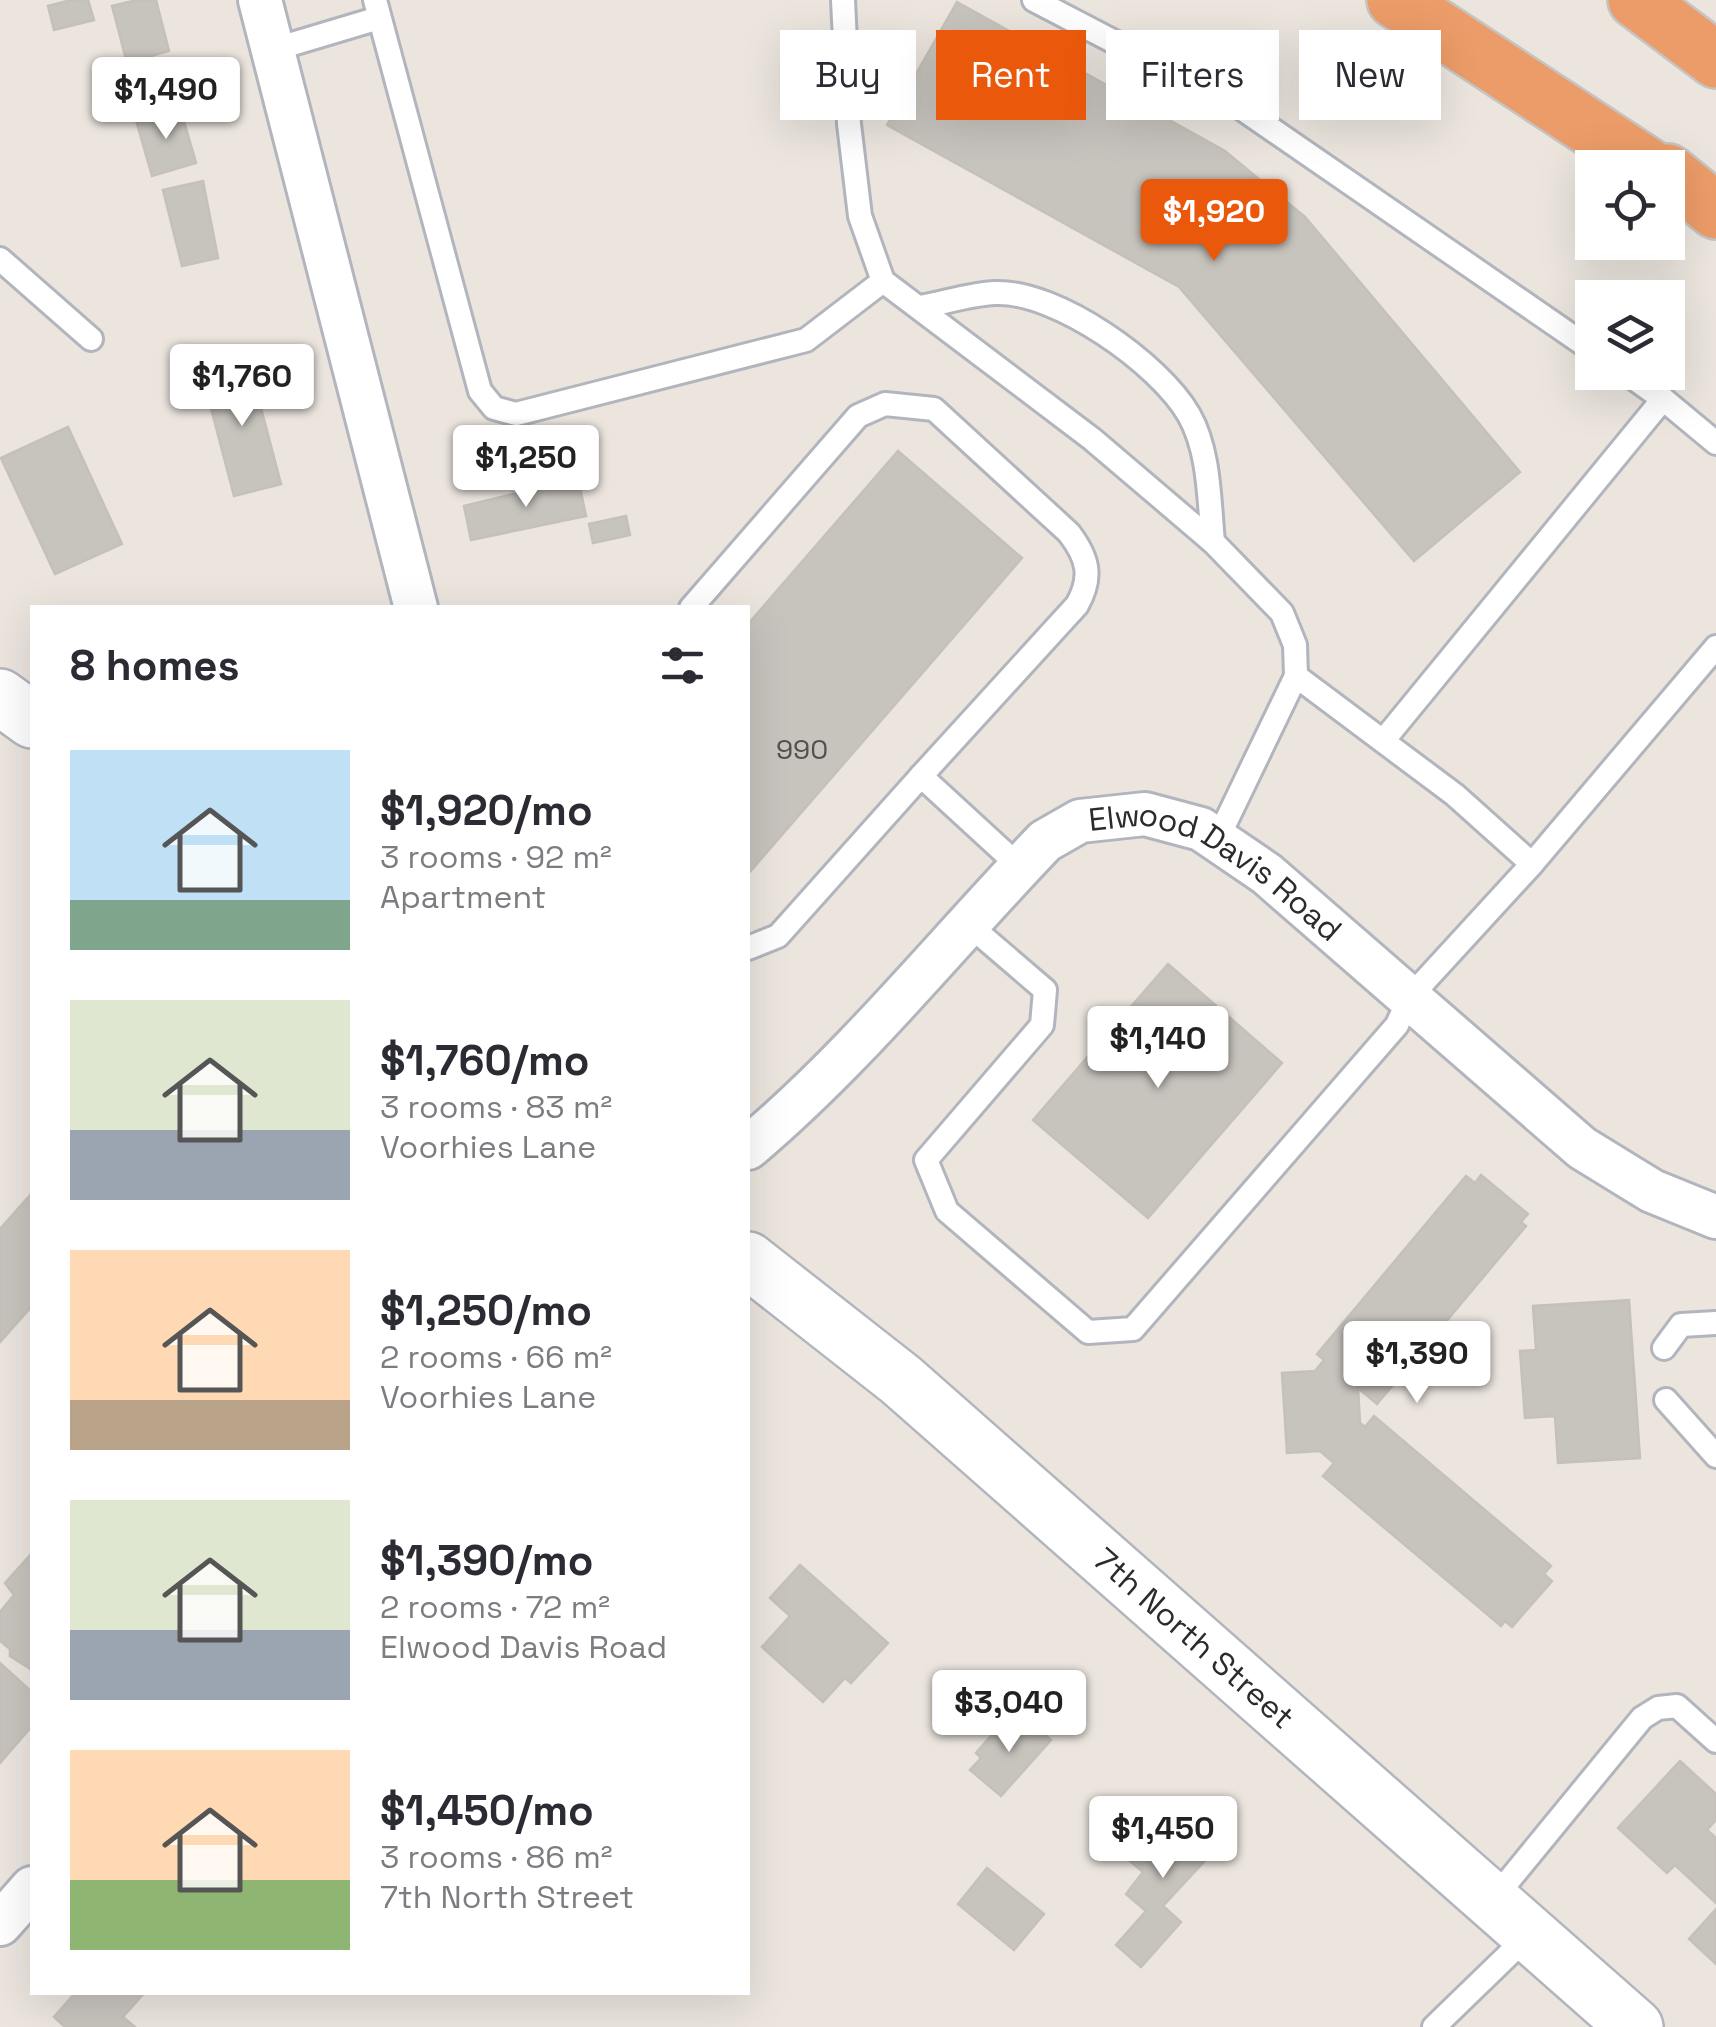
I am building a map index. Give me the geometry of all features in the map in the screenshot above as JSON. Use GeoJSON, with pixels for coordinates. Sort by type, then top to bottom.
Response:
{"type":"FeatureCollection","features":[{"type":"Feature","properties":{"kind":"highway"},"geometry":{"type":"LineString","coordinates":[[1395,0],[1624,150]]}},
{"type":"Feature","properties":{"kind":"highway"},"geometry":{"type":"LineString","coordinates":[[1452,0],[1638,150]]}},
{"type":"Feature","properties":{"kind":"highway"},"geometry":{"type":"LineString","coordinates":[[1636,0],[1716,60]]}},
{"type":"Feature","properties":{"kind":"highway"},"geometry":{"type":"LineString","coordinates":[[1685,188],[1715,211]]}},
{"type":"Feature","properties":{"kind":"street"},"geometry":{"type":"LineString","coordinates":[[260,0],[415,605]]}},
{"type":"Feature","properties":{"kind":"street"},"geometry":{"type":"LineString","coordinates":[[0,697],[30,719]]}},
{"type":"Feature","properties":{"kind":"street","name":"Elwood Davis Road"},"geometry":{"type":"LineString","coordinates":[[750,1146],[803,1101],[868,1036],[1045,841],[1080,821],[1145,814],[1201,830],[1267,874],[1582,1148],[1652,1192],[1716,1217]]}},
{"type":"Feature","properties":{"kind":"street","name":"7th North Street"},"geometry":{"type":"LineString","coordinates":[[750,1262],[901,1380],[1635,2027]]}},
{"type":"Feature","properties":{"kind":"street"},"geometry":{"type":"LineString","coordinates":[[0,1924],[30,1890]]}},
{"type":"Feature","properties":{"kind":"lane"},"geometry":{"type":"LineString","coordinates":[[843,0],[849,124],[860,216],[883,282],[1092,438],[1213,542],[1282,613],[1294,646],[1296,676],[1216,840]]}},
{"type":"Feature","properties":{"kind":"lane"},"geometry":{"type":"LineString","coordinates":[[1034,0],[1240,108],[1575,338]]}},
{"type":"Feature","properties":{"kind":"lane"},"geometry":{"type":"LineString","coordinates":[[272,50],[377,9],[480,391],[494,408],[516,414],[806,340],[883,282]]}},
{"type":"Feature","properties":{"kind":"lane"},"geometry":{"type":"LineString","coordinates":[[0,260],[91,339]]}},
{"type":"Feature","properties":{"kind":"lane"},"geometry":{"type":"LineString","coordinates":[[920,307],[998,292],[1056,307],[1158,372],[1191,417],[1205,463],[1213,542]]}},
{"type":"Feature","properties":{"kind":"lane"},"geometry":{"type":"LineString","coordinates":[[1651,390],[1716,442]]}},
{"type":"Feature","properties":{"kind":"lane"},"geometry":{"type":"LineString","coordinates":[[1383,741],[1664,399]]}},
{"type":"Feature","properties":{"kind":"lane"},"geometry":{"type":"LineString","coordinates":[[693,605],[858,416],[885,404],[934,409],[1070,533],[1085,554],[1088,585],[1077,606],[778,936],[750,947]]}},
{"type":"Feature","properties":{"kind":"lane"},"geometry":{"type":"LineString","coordinates":[[968,924],[1045,990],[1042,1026],[926,1160],[946,1211],[1088,1332],[1132,1329],[1397,1025],[1409,998],[1532,864],[1716,647]]}},
{"type":"Feature","properties":{"kind":"lane"},"geometry":{"type":"LineString","coordinates":[[1296,676],[1455,795],[1532,864]]}},
{"type":"Feature","properties":{"kind":"lane"},"geometry":{"type":"LineString","coordinates":[[921,776],[1020,867]]}},
{"type":"Feature","properties":{"kind":"lane"},"geometry":{"type":"LineString","coordinates":[[1664,1348],[1681,1325],[1716,1322]]}},
{"type":"Feature","properties":{"kind":"lane"},"geometry":{"type":"LineString","coordinates":[[1666,1400],[1716,1456]]}},
{"type":"Feature","properties":{"kind":"lane"},"geometry":{"type":"LineString","coordinates":[[1434,2027],[1511,1918],[1642,1718],[1658,1708],[1677,1706],[1716,1741]]}},
{"type":"Feature","properties":{"kind":"building"},"geometry":{"type":"Polygon","coordinates":[[[88,0],[94,20],[54,30],[48,6],[88,0]]]}},
{"type":"Feature","properties":{"kind":"building"},"geometry":{"type":"Polygon","coordinates":[[[156,0],[169,51],[127,63],[112,6],[156,0]]]}},
{"type":"Feature","properties":{"kind":"building"},"geometry":{"type":"Polygon","coordinates":[[[957,2],[1007,30],[941,30],[957,2]]]}},
{"type":"Feature","properties":{"kind":"building"},"geometry":{"type":"Polygon","coordinates":[[[936,39],[936,120],[1086,120],[1086,74],[1106,85],[1106,120],[1169,120],[1225,151],[1305,217],[1520,472],[1414,561],[1179,287],[887,125],[890,120],[916,120],[916,74],[936,39]]]}},
{"type":"Feature","properties":{"kind":"building"},"geometry":{"type":"Polygon","coordinates":[[[180,107],[196,163],[152,176],[136,120],[180,107]]]}},
{"type":"Feature","properties":{"kind":"building"},"geometry":{"type":"Polygon","coordinates":[[[203,181],[218,258],[182,266],[163,190],[203,181]]]}},
{"type":"Feature","properties":{"kind":"building"},"geometry":{"type":"Polygon","coordinates":[[[249,362],[281,484],[234,496],[202,374],[249,362]]]}},
{"type":"Feature","properties":{"kind":"building"},"geometry":{"type":"Polygon","coordinates":[[[68,427],[122,544],[55,574],[1,458],[68,427]]]}},
{"type":"Feature","properties":{"kind":"building"},"geometry":{"type":"Polygon","coordinates":[[[898,451],[1022,558],[750,872],[750,622],[898,451]]]}},
{"type":"Feature","properties":{"kind":"building"},"geometry":{"type":"Polygon","coordinates":[[[578,478],[586,516],[471,540],[464,506],[578,478]]]}},
{"type":"Feature","properties":{"kind":"building"},"geometry":{"type":"Polygon","coordinates":[[[626,516],[630,535],[593,543],[589,524],[626,516]]]}},
{"type":"Feature","properties":{"kind":"building"},"geometry":{"type":"Polygon","coordinates":[[[1168,964],[1282,1063],[1148,1218],[1033,1120],[1168,964]]]}},
{"type":"Feature","properties":{"kind":"building"},"geometry":{"type":"Polygon","coordinates":[[[1481,1175],[1528,1214],[1521,1222],[1526,1226],[1377,1404],[1358,1388],[1360,1423],[1365,1427],[1374,1416],[1551,1566],[1544,1574],[1552,1581],[1512,1627],[1505,1621],[1501,1626],[1323,1476],[1334,1463],[1320,1451],[1287,1453],[1282,1373],[1315,1371],[1324,1360],[1317,1354],[1466,1176],[1475,1183],[1481,1175]]]}},
{"type":"Feature","properties":{"kind":"building"},"geometry":{"type":"Polygon","coordinates":[[[30,1195],[30,1308],[0,1342],[0,1229],[30,1195]]]}},
{"type":"Feature","properties":{"kind":"building"},"geometry":{"type":"Polygon","coordinates":[[[1629,1300],[1640,1458],[1558,1463],[1555,1416],[1525,1418],[1520,1351],[1536,1350],[1533,1306],[1629,1300]]]}},
{"type":"Feature","properties":{"kind":"building"},"geometry":{"type":"Polygon","coordinates":[[[30,1555],[30,1669],[10,1656],[10,1649],[0,1641],[0,1612],[14,1595],[5,1583],[30,1555]]]}},
{"type":"Feature","properties":{"kind":"building"},"geometry":{"type":"Polygon","coordinates":[[[800,1565],[888,1643],[851,1683],[845,1678],[823,1702],[762,1647],[790,1616],[770,1598],[800,1565]]]}},
{"type":"Feature","properties":{"kind":"building"},"geometry":{"type":"Polygon","coordinates":[[[0,1663],[30,1690],[30,1728],[0,1763],[0,1663]]]}},
{"type":"Feature","properties":{"kind":"building"},"geometry":{"type":"Polygon","coordinates":[[[1027,1718],[1051,1740],[1001,1796],[970,1770],[981,1758],[976,1753],[997,1729],[1005,1736],[1027,1718]]]}},
{"type":"Feature","properties":{"kind":"building"},"geometry":{"type":"Polygon","coordinates":[[[1680,1761],[1716,1794],[1716,1820],[1707,1830],[1716,1838],[1716,1903],[1675,1865],[1667,1873],[1618,1828],[1680,1761]]]}},
{"type":"Feature","properties":{"kind":"building"},"geometry":{"type":"Polygon","coordinates":[[[1198,1817],[1224,1840],[1163,1906],[1181,1922],[1141,1967],[1116,1945],[1146,1911],[1126,1894],[1143,1872],[1123,1855],[1154,1819],[1178,1840],[1198,1817]]]}},
{"type":"Feature","properties":{"kind":"building"},"geometry":{"type":"Polygon","coordinates":[[[987,1868],[1044,1914],[1014,1950],[958,1904],[987,1868]]]}},
{"type":"Feature","properties":{"kind":"building"},"geometry":{"type":"Polygon","coordinates":[[[1716,1909],[1716,1964],[1689,1939],[1716,1909]]]}},
{"type":"Feature","properties":{"kind":"building"},"geometry":{"type":"Polygon","coordinates":[[[73,1995],[142,1995],[123,2017],[135,2027],[65,2027],[54,2017],[73,1995]]]}}]}
